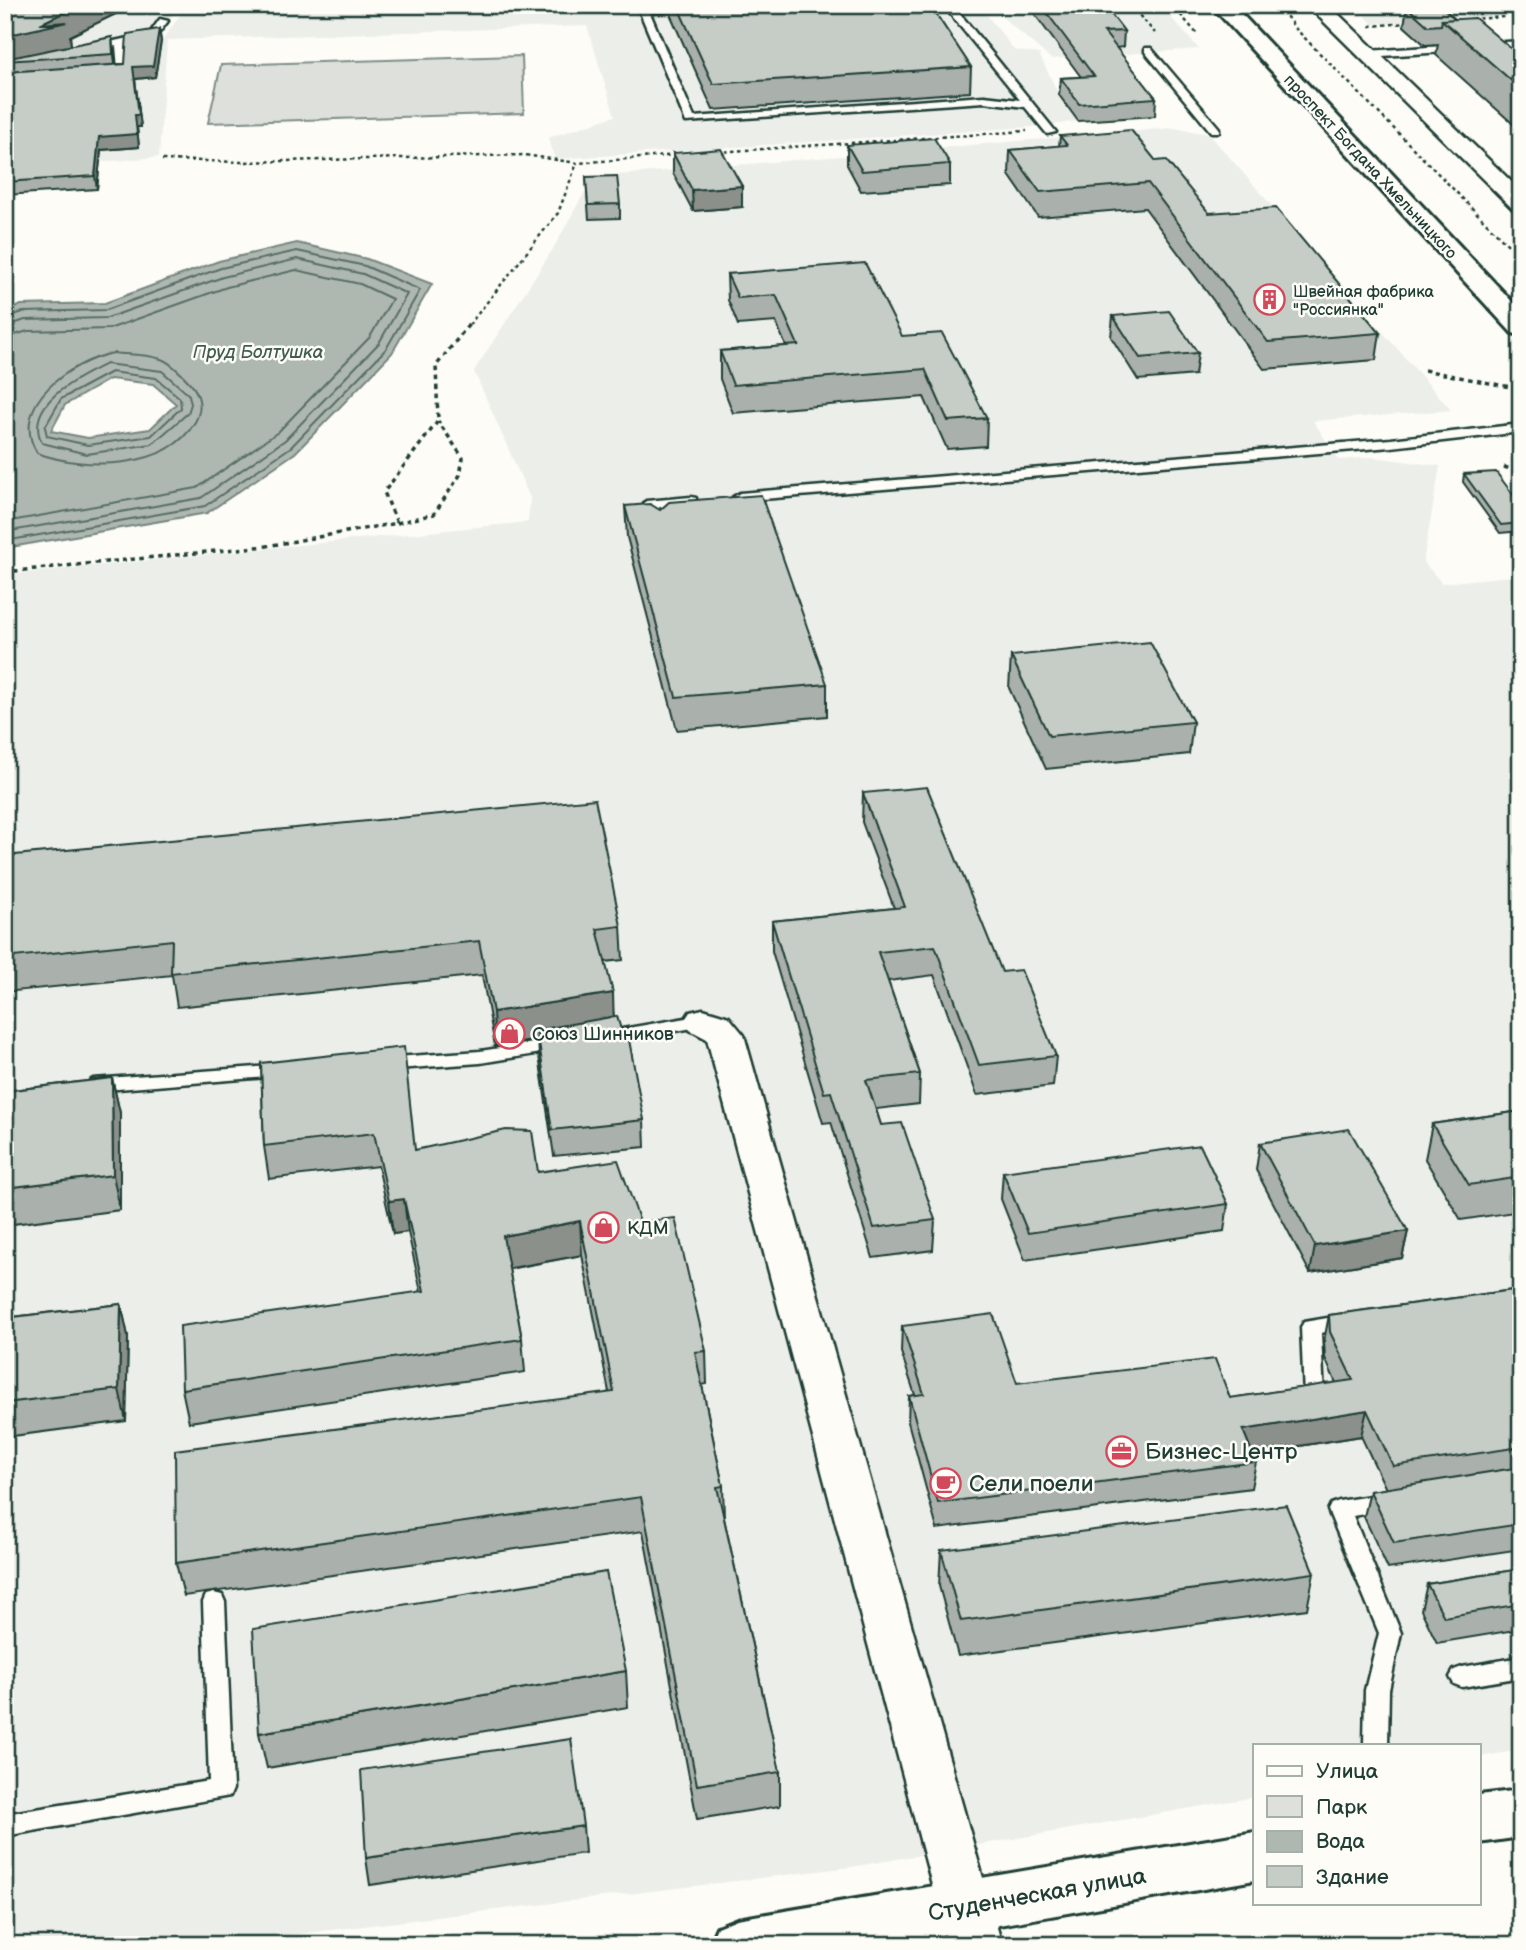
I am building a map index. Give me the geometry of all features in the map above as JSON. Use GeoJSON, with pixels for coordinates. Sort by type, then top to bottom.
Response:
{"type":"FeatureCollection","features":[{"type":"Feature","properties":{"kind":"main road","name":"проспект Богдана Хмельницкого"},"geometry":{"type":"LineString","coordinates":[[1222,5],[1521,327]]}},
{"type":"Feature","properties":{"kind":"main road"},"geometry":{"type":"LineString","coordinates":[[1480,1819],[1521,1813]]}},
{"type":"Feature","properties":{"kind":"main road","name":"Студенческая улица"},"geometry":{"type":"LineString","coordinates":[[737,1945],[970,1925],[1253,1856]]}},
{"type":"Feature","properties":{"kind":"street"},"geometry":{"type":"LineString","coordinates":[[1318,6],[1342,5]]}},
{"type":"Feature","properties":{"kind":"street"},"geometry":{"type":"LineString","coordinates":[[1318,6],[1521,204]]}},
{"type":"Feature","properties":{"kind":"street"},"geometry":{"type":"LineString","coordinates":[[704,1021],[716,1026],[725,1035],[970,1925]]}},
{"type":"Feature","properties":{"kind":"lane"},"geometry":{"type":"LineString","coordinates":[[726,5],[644,10],[690,120],[984,99],[1026,104]]}},
{"type":"Feature","properties":{"kind":"lane"},"geometry":{"type":"LineString","coordinates":[[948,5],[1050,131]]}},
{"type":"Feature","properties":{"kind":"lane"},"geometry":{"type":"LineString","coordinates":[[1516,5],[1521,9]]}},
{"type":"Feature","properties":{"kind":"lane"},"geometry":{"type":"LineString","coordinates":[[82,51],[153,35],[163,21]]}},
{"type":"Feature","properties":{"kind":"lane"},"geometry":{"type":"LineString","coordinates":[[96,73],[122,71],[121,43]]}},
{"type":"Feature","properties":{"kind":"lane"},"geometry":{"type":"LineString","coordinates":[[1367,54],[1521,44]]}},
{"type":"Feature","properties":{"kind":"lane"},"geometry":{"type":"LineString","coordinates":[[1489,46],[1500,56]]}},
{"type":"Feature","properties":{"kind":"lane"},"geometry":{"type":"LineString","coordinates":[[1148,50],[1215,130]]}},
{"type":"Feature","properties":{"kind":"lane"},"geometry":{"type":"LineString","coordinates":[[732,497],[1391,443],[1521,428]]}},
{"type":"Feature","properties":{"kind":"lane"},"geometry":{"type":"LineString","coordinates":[[660,534],[651,504],[705,500]]}},
{"type":"Feature","properties":{"kind":"lane"},"geometry":{"type":"LineString","coordinates":[[368,1065],[480,1058],[704,1021]]}},
{"type":"Feature","properties":{"kind":"lane"},"geometry":{"type":"LineString","coordinates":[[75,1086],[298,1070]]}},
{"type":"Feature","properties":{"kind":"lane"},"geometry":{"type":"LineString","coordinates":[[1314,1397],[1311,1327],[1377,1318]]}},
{"type":"Feature","properties":{"kind":"lane"},"geometry":{"type":"LineString","coordinates":[[1376,1744],[1377,1690],[1390,1633],[1339,1510],[1417,1497]]}},
{"type":"Feature","properties":{"kind":"lane"},"geometry":{"type":"LineString","coordinates":[[5,1825],[220,1789],[214,1602]]}},
{"type":"Feature","properties":{"kind":"lane"},"geometry":{"type":"LineString","coordinates":[[1462,1677],[1521,1667]]}},
{"type":"Feature","properties":{"kind":"path"},"geometry":{"type":"LineString","coordinates":[[1278,5],[1293,26],[1521,258]]}},
{"type":"Feature","properties":{"kind":"path"},"geometry":{"type":"LineString","coordinates":[[1134,10],[1173,6],[1198,35]]}},
{"type":"Feature","properties":{"kind":"path"},"geometry":{"type":"LineString","coordinates":[[1466,20],[1507,17]]}},
{"type":"Feature","properties":{"kind":"path"},"geometry":{"type":"LineString","coordinates":[[1369,26],[1411,23]]}},
{"type":"Feature","properties":{"kind":"path"},"geometry":{"type":"LineString","coordinates":[[707,153],[1050,131]]}},
{"type":"Feature","properties":{"kind":"path"},"geometry":{"type":"LineString","coordinates":[[162,160],[243,162],[525,155],[577,163],[681,155]]}},
{"type":"Feature","properties":{"kind":"path"},"geometry":{"type":"LineString","coordinates":[[5,572],[267,546],[435,514],[460,475],[463,458],[438,421],[436,366],[558,213],[577,163]]}},
{"type":"Feature","properties":{"kind":"path"},"geometry":{"type":"LineString","coordinates":[[1424,370],[1515,388],[1521,394]]}},
{"type":"Feature","properties":{"kind":"path"},"geometry":{"type":"LineString","coordinates":[[397,523],[384,492],[438,421]]}},
{"type":"Feature","properties":{"kind":"path"},"geometry":{"type":"LineString","coordinates":[[1504,467],[1521,472]]}},
{"type":"Feature","properties":{"kind":"path"},"geometry":{"type":"LineString","coordinates":[[1496,1945],[1521,1940]]}},
{"type":"Feature","properties":{"kind":"shaded area"},"geometry":{"type":"Polygon","coordinates":[[[5,5],[179,5],[157,39],[162,41],[187,5],[368,5],[369,9],[575,5],[979,5],[1014,50],[1039,54],[1059,95],[1078,121],[1046,126],[555,159],[548,138],[615,116],[587,26],[167,40],[159,157],[5,170],[5,5]]]}},
{"type":"Feature","properties":{"kind":"shaded area"},"geometry":{"type":"Polygon","coordinates":[[[988,5],[1160,5],[1199,49],[1051,59],[988,5]]]}},
{"type":"Feature","properties":{"kind":"shaded area"},"geometry":{"type":"Polygon","coordinates":[[[1492,7],[1502,17],[1373,24],[1364,15],[1492,7]]]}},
{"type":"Feature","properties":{"kind":"shaded area"},"geometry":{"type":"Polygon","coordinates":[[[1173,128],[1209,134],[1451,410],[1313,421],[1339,460],[1373,457],[1440,466],[1423,562],[1442,583],[1521,575],[1521,1750],[1480,1757],[1480,1744],[1253,1744],[1253,1797],[851,1867],[206,1945],[5,1945],[5,575],[528,522],[530,498],[474,371],[553,249],[593,177],[1173,128]]]}},
{"type":"Feature","properties":{"kind":"green space"},"geometry":{"type":"Polygon","coordinates":[[[522,56],[524,113],[208,123],[221,65],[522,56]]]}},
{"type":"Feature","properties":{"kind":"water","name":"Пруд Болтушка"},"geometry":{"type":"Polygon","coordinates":[[[297,243],[367,259],[432,284],[392,353],[295,453],[207,513],[5,548],[5,313],[21,305],[105,303],[219,261],[297,243]],[[110,379],[65,405],[51,431],[88,438],[150,429],[176,404],[153,384],[110,379]]]}},
{"type":"Feature","properties":{"kind":"building"},"geometry":{"type":"Polygon","coordinates":[[[5,5],[79,5],[40,24],[67,22],[5,36],[5,5]]]}},
{"type":"Feature","properties":{"kind":"building"},"geometry":{"type":"Polygon","coordinates":[[[677,5],[930,5],[971,67],[713,84],[677,5]]]}},
{"type":"Feature","properties":{"kind":"building"},"geometry":{"type":"Polygon","coordinates":[[[1041,5],[1104,5],[1124,31],[1104,32],[1156,98],[1079,104],[1061,78],[1094,76],[1041,5]]]}},
{"type":"Feature","properties":{"kind":"building"},"geometry":{"type":"Polygon","coordinates":[[[1440,5],[1455,19],[1442,20],[1441,25],[1428,26],[1407,7],[1440,5]]]}},
{"type":"Feature","properties":{"kind":"building"},"geometry":{"type":"Polygon","coordinates":[[[1475,18],[1521,57],[1521,89],[1442,20],[1475,18]]]}},
{"type":"Feature","properties":{"kind":"building"},"geometry":{"type":"Polygon","coordinates":[[[159,29],[153,66],[133,67],[139,115],[135,115],[137,134],[99,137],[95,176],[5,182],[5,72],[125,64],[127,34],[159,29]]]}},
{"type":"Feature","properties":{"kind":"building"},"geometry":{"type":"Polygon","coordinates":[[[112,37],[113,54],[5,61],[5,59],[112,37]]]}},
{"type":"Feature","properties":{"kind":"building"},"geometry":{"type":"Polygon","coordinates":[[[1131,130],[1156,161],[1166,160],[1209,213],[1276,208],[1380,333],[1268,342],[1148,183],[1040,192],[1010,150],[1067,145],[1060,136],[1131,130]]]}},
{"type":"Feature","properties":{"kind":"building"},"geometry":{"type":"Polygon","coordinates":[[[934,138],[950,164],[862,171],[847,145],[934,138]]]}},
{"type":"Feature","properties":{"kind":"building"},"geometry":{"type":"Polygon","coordinates":[[[721,149],[742,186],[692,190],[673,153],[721,149]]]}},
{"type":"Feature","properties":{"kind":"building"},"geometry":{"type":"Polygon","coordinates":[[[617,176],[620,204],[588,205],[586,177],[617,176]]]}},
{"type":"Feature","properties":{"kind":"building"},"geometry":{"type":"Polygon","coordinates":[[[865,263],[902,336],[942,333],[987,418],[948,421],[925,369],[733,385],[720,351],[798,345],[776,295],[738,298],[727,274],[865,263]]]}},
{"type":"Feature","properties":{"kind":"building"},"geometry":{"type":"Polygon","coordinates":[[[1169,311],[1198,353],[1140,358],[1113,316],[1169,311]]]}},
{"type":"Feature","properties":{"kind":"building"},"geometry":{"type":"Polygon","coordinates":[[[1496,472],[1521,505],[1521,523],[1501,525],[1464,474],[1496,472]]]}},
{"type":"Feature","properties":{"kind":"building"},"geometry":{"type":"Polygon","coordinates":[[[761,495],[827,684],[676,697],[625,506],[650,504],[660,510],[669,502],[761,495]]]}},
{"type":"Feature","properties":{"kind":"building"},"geometry":{"type":"Polygon","coordinates":[[[1150,642],[1193,722],[1049,736],[1011,656],[1150,642]]]}},
{"type":"Feature","properties":{"kind":"building"},"geometry":{"type":"Polygon","coordinates":[[[927,787],[1002,972],[1021,970],[1056,1056],[979,1065],[935,946],[878,952],[920,1074],[866,1080],[881,1125],[902,1123],[935,1220],[874,1228],[831,1092],[824,1093],[772,921],[905,907],[863,793],[927,787]]]}},
{"type":"Feature","properties":{"kind":"building"},"geometry":{"type":"Polygon","coordinates":[[[595,799],[621,926],[597,929],[613,993],[493,1012],[479,941],[171,973],[172,940],[5,958],[5,856],[595,799]]]}},
{"type":"Feature","properties":{"kind":"building"},"geometry":{"type":"Polygon","coordinates":[[[617,1016],[621,1030],[627,1029],[644,1120],[552,1130],[537,1030],[617,1016]]]}},
{"type":"Feature","properties":{"kind":"building"},"geometry":{"type":"Polygon","coordinates":[[[404,1047],[415,1150],[506,1130],[532,1131],[538,1172],[618,1160],[640,1222],[675,1218],[706,1351],[695,1352],[723,1486],[717,1487],[780,1772],[697,1785],[641,1497],[176,1563],[175,1450],[614,1392],[580,1221],[503,1236],[522,1339],[182,1389],[180,1326],[424,1291],[404,1199],[389,1201],[374,1133],[264,1146],[261,1063],[404,1047]]]}},
{"type":"Feature","properties":{"kind":"building"},"geometry":{"type":"Polygon","coordinates":[[[112,1078],[113,1175],[5,1188],[5,1091],[112,1078]]]}},
{"type":"Feature","properties":{"kind":"building"},"geometry":{"type":"Polygon","coordinates":[[[1521,1111],[1521,1177],[1469,1185],[1432,1124],[1521,1111]]]}},
{"type":"Feature","properties":{"kind":"building"},"geometry":{"type":"Polygon","coordinates":[[[1349,1129],[1408,1231],[1315,1246],[1260,1143],[1349,1129]]]}},
{"type":"Feature","properties":{"kind":"building"},"geometry":{"type":"Polygon","coordinates":[[[1200,1145],[1228,1204],[1028,1233],[1003,1172],[1200,1145]]]}},
{"type":"Feature","properties":{"kind":"building"},"geometry":{"type":"Polygon","coordinates":[[[1521,1289],[1521,1447],[1393,1466],[1367,1410],[1243,1430],[1256,1462],[938,1503],[909,1396],[924,1394],[902,1326],[993,1314],[1017,1383],[1215,1359],[1230,1398],[1353,1380],[1330,1332],[1329,1315],[1521,1289]]]}},
{"type":"Feature","properties":{"kind":"building"},"geometry":{"type":"Polygon","coordinates":[[[121,1304],[119,1389],[5,1403],[5,1318],[121,1304]]]}},
{"type":"Feature","properties":{"kind":"building"},"geometry":{"type":"Polygon","coordinates":[[[1521,1467],[1521,1524],[1394,1543],[1370,1491],[1521,1467]]]}},
{"type":"Feature","properties":{"kind":"building"},"geometry":{"type":"Polygon","coordinates":[[[1286,1505],[1314,1573],[961,1621],[941,1550],[1286,1505]]]}},
{"type":"Feature","properties":{"kind":"building"},"geometry":{"type":"Polygon","coordinates":[[[1521,1569],[1521,1604],[1444,1617],[1427,1584],[1521,1569]]]}},
{"type":"Feature","properties":{"kind":"building"},"geometry":{"type":"Polygon","coordinates":[[[606,1572],[626,1671],[259,1733],[253,1629],[606,1572]]]}},
{"type":"Feature","properties":{"kind":"building"},"geometry":{"type":"Polygon","coordinates":[[[571,1739],[583,1826],[366,1858],[361,1770],[571,1739]]]}},
{"type":"Feature","properties":{"kind":"place","name":"Швейная фабрика \"Россиянка\""},"geometry":{"type":"Point","coordinates":[1270,300]}},
{"type":"Feature","properties":{"kind":"place","name":"Союз Шинников"},"geometry":{"type":"Point","coordinates":[509,1033]}},
{"type":"Feature","properties":{"kind":"place","name":"КДМ"},"geometry":{"type":"Point","coordinates":[604,1227]}},
{"type":"Feature","properties":{"kind":"place","name":"Бизнес-Центр"},"geometry":{"type":"Point","coordinates":[1122,1451]}},
{"type":"Feature","properties":{"kind":"place","name":"Сели поели"},"geometry":{"type":"Point","coordinates":[946,1483]}}]}
